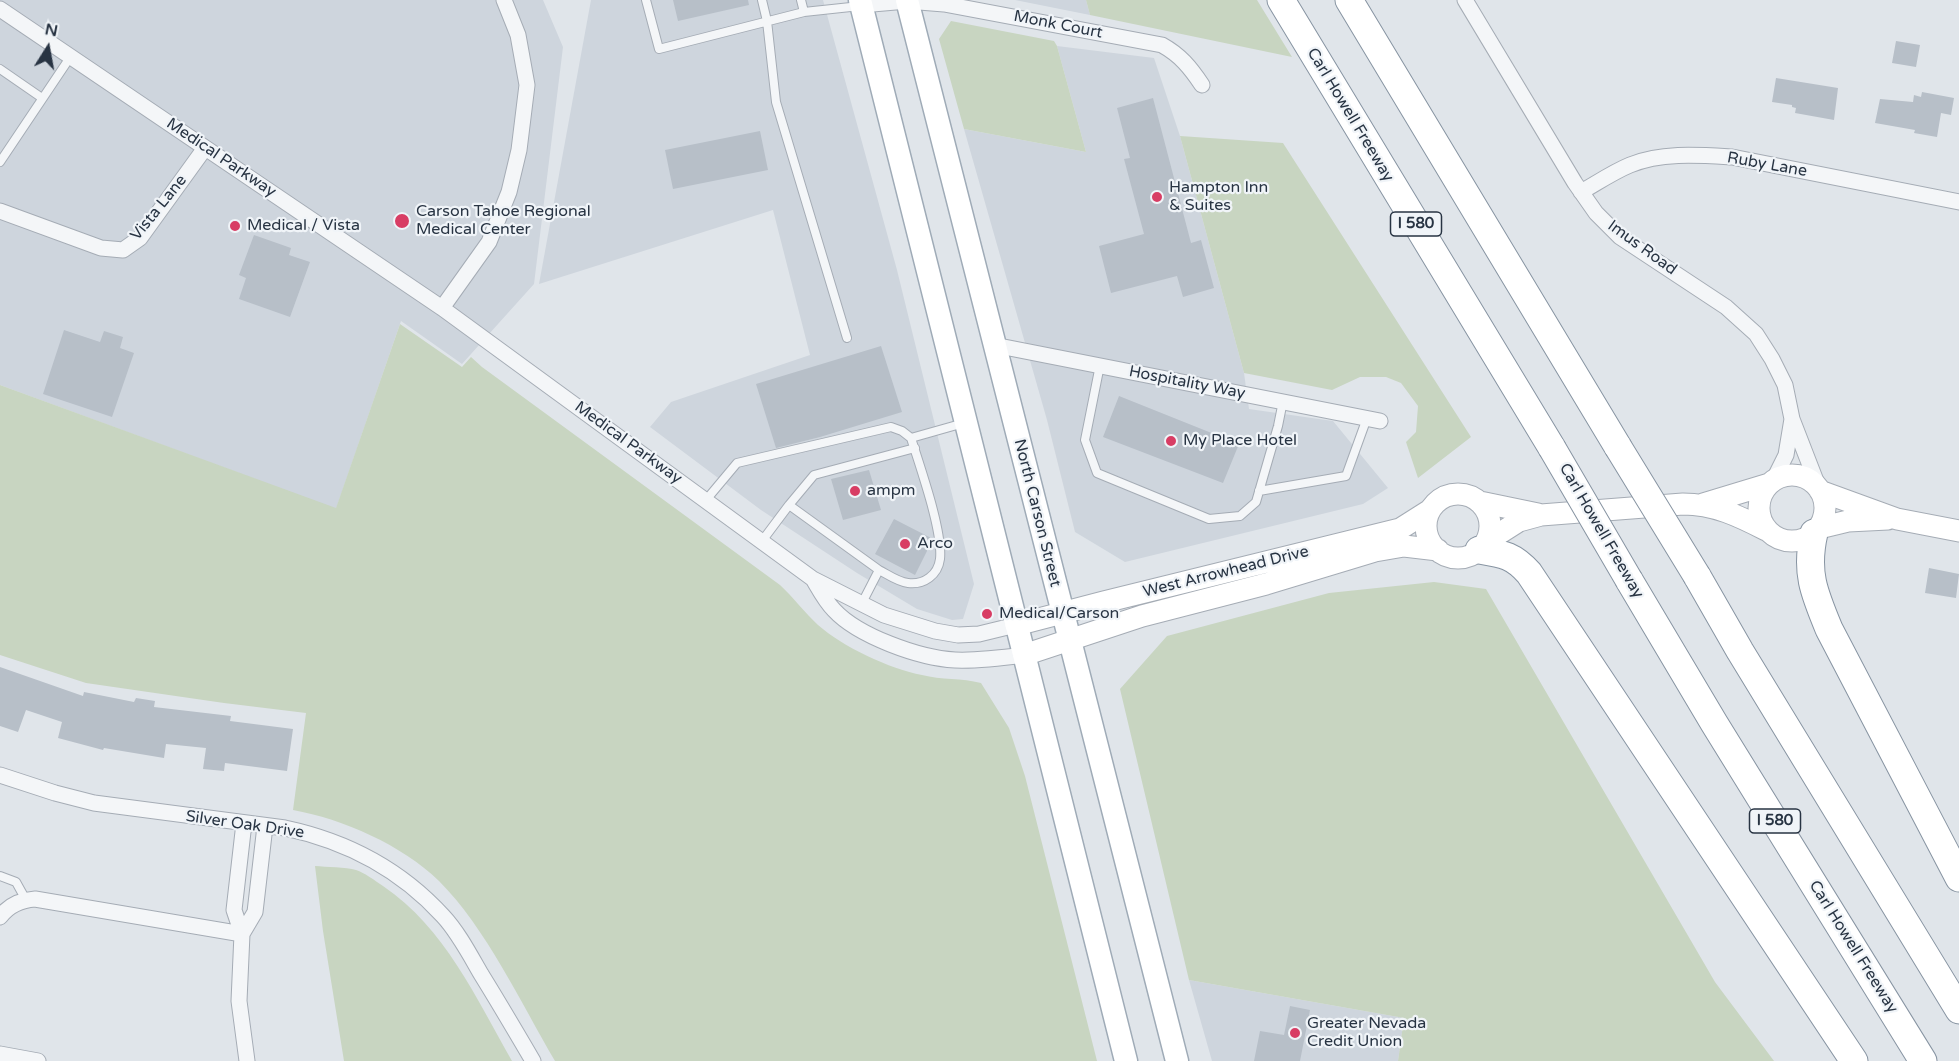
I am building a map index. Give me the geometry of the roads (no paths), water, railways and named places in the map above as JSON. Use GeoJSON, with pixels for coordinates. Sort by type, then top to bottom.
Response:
{"type":"FeatureCollection","features":[{"type":"Feature","properties":{"kind":"highway","name":"Carl Howell Freeway"},"geometry":{"type":"LineString","coordinates":[[1281,0],[1552,448],[1714,723],[1923,1061]]}},
{"type":"Feature","properties":{"kind":"highway"},"geometry":{"type":"LineString","coordinates":[[1349,0],[1740,651],[1959,1010]]}},
{"type":"Feature","properties":{"kind":"highway"},"geometry":{"type":"LineString","coordinates":[[1817,530],[1810,563],[1811,579],[1818,603],[1829,629],[1959,878]]}},
{"type":"Feature","properties":{"kind":"highway"},"geometry":{"type":"LineString","coordinates":[[1483,546],[1517,560],[1529,573],[1854,1061]]}},
{"type":"Feature","properties":{"kind":"main road","name":"North Carson Street"},"geometry":{"type":"LineString","coordinates":[[907,0],[1178,1061]]}},
{"type":"Feature","properties":{"kind":"main road"},"geometry":{"type":"LineString","coordinates":[[861,3],[1126,1061]]}},
{"type":"Feature","properties":{"kind":"main road"},"geometry":{"type":"LineString","coordinates":[[1541,515],[1480,502],[1469,495],[1452,494],[1442,498],[1430,510],[1426,525],[1428,536],[1438,550],[1451,557],[1462,558],[1519,521],[1541,515],[1625,507],[1703,504],[1790,474],[1806,477],[1819,488],[1897,519],[1959,531]]}},
{"type":"Feature","properties":{"kind":"main road"},"geometry":{"type":"LineString","coordinates":[[1766,530],[1760,519],[1758,506],[1764,488],[1771,482]]}},
{"type":"Feature","properties":{"kind":"main road"},"geometry":{"type":"LineString","coordinates":[[1703,504],[1729,512],[1766,530],[1778,539],[1794,542],[1810,536],[1817,530],[1826,511],[1824,497],[1819,488]]}},
{"type":"Feature","properties":{"kind":"main road"},"geometry":{"type":"LineString","coordinates":[[1480,502],[1488,513],[1491,526],[1483,546]]}},
{"type":"Feature","properties":{"kind":"main road","name":"West Arrowhead Drive"},"geometry":{"type":"LineString","coordinates":[[1016,625],[1400,529],[1430,510]]}},
{"type":"Feature","properties":{"kind":"main road"},"geometry":{"type":"LineString","coordinates":[[1817,530],[1848,521],[1897,519]]}},
{"type":"Feature","properties":{"kind":"main road","name":"West Arrowhead Drive"},"geometry":{"type":"LineString","coordinates":[[1024,655],[1142,616],[1266,584],[1375,551],[1404,546],[1438,550]]}},
{"type":"Feature","properties":{"kind":"street"},"geometry":{"type":"LineString","coordinates":[[442,308],[489,242],[509,192],[519,150],[527,85],[518,35],[504,0]]}},
{"type":"Feature","properties":{"kind":"street","name":"Monk Court"},"geometry":{"type":"LineString","coordinates":[[861,3],[907,0],[967,8],[1162,45],[1177,53],[1202,85]]}},
{"type":"Feature","properties":{"kind":"street","name":"Imus Road"},"geometry":{"type":"LineString","coordinates":[[1465,0],[1596,213],[1620,237],[1726,307],[1756,334],[1785,385],[1792,419],[1819,488]]}},
{"type":"Feature","properties":{"kind":"street","name":"Medical Parkway"},"geometry":{"type":"LineString","coordinates":[[0,9],[442,308],[813,579],[884,615],[935,631],[958,635],[979,634],[1016,625]]}},
{"type":"Feature","properties":{"kind":"street","name":"Vista Lane"},"geometry":{"type":"LineString","coordinates":[[0,211],[101,248],[123,250],[140,238],[206,148]]}},
{"type":"Feature","properties":{"kind":"street","name":"Ruby Lane"},"geometry":{"type":"LineString","coordinates":[[1581,192],[1631,164],[1667,156],[1700,155],[1732,158],[1959,202]]}},
{"type":"Feature","properties":{"kind":"street","name":"Hospitality Way"},"geometry":{"type":"LineString","coordinates":[[994,345],[1374,419]]}},
{"type":"Feature","properties":{"kind":"street","name":"Imus Road"},"geometry":{"type":"LineString","coordinates":[[1771,482],[1786,455],[1792,419]]}},
{"type":"Feature","properties":{"kind":"street","name":"Medical Parkway"},"geometry":{"type":"LineString","coordinates":[[813,579],[833,609],[850,624],[914,652],[953,660],[1024,655]]}},
{"type":"Feature","properties":{"kind":"street","name":"Silver Oak Drive"},"geometry":{"type":"LineString","coordinates":[[0,775],[54,794],[94,803],[311,834],[342,844],[377,862],[413,887],[445,917],[533,1061]]}},
{"type":"Feature","properties":{"kind":"street"},"geometry":{"type":"LineString","coordinates":[[244,823],[234,910],[242,934],[239,1001],[248,1061]]}},
{"type":"Feature","properties":{"kind":"street"},"geometry":{"type":"LineString","coordinates":[[242,934],[255,912],[265,826]]}},
{"type":"Feature","properties":{"kind":"street"},"geometry":{"type":"LineString","coordinates":[[0,917],[10,906],[26,900],[34,900],[242,934]]}},
{"type":"Feature","properties":{"kind":"street"},"geometry":{"type":"LineString","coordinates":[[0,1054],[38,1061]]}},
{"type":"Feature","properties":{"kind":"lane"},"geometry":{"type":"LineString","coordinates":[[646,0],[658,49],[804,12],[861,3]]}},
{"type":"Feature","properties":{"kind":"lane"},"geometry":{"type":"LineString","coordinates":[[762,0],[767,21],[776,102],[847,338]]}},
{"type":"Feature","properties":{"kind":"lane"},"geometry":{"type":"LineString","coordinates":[[801,0],[804,12]]}},
{"type":"Feature","properties":{"kind":"lane"},"geometry":{"type":"LineString","coordinates":[[0,162],[70,56]]}},
{"type":"Feature","properties":{"kind":"lane"},"geometry":{"type":"LineString","coordinates":[[0,69],[42,98]]}},
{"type":"Feature","properties":{"kind":"lane"},"geometry":{"type":"LineString","coordinates":[[1100,365],[1085,440],[1097,474],[1209,519],[1239,516],[1256,502],[1283,401]]}},
{"type":"Feature","properties":{"kind":"lane"},"geometry":{"type":"LineString","coordinates":[[1259,491],[1346,476],[1374,419]]}},
{"type":"Feature","properties":{"kind":"lane"},"geometry":{"type":"LineString","coordinates":[[911,438],[966,423]]}},
{"type":"Feature","properties":{"kind":"lane"},"geometry":{"type":"LineString","coordinates":[[706,500],[737,463],[891,427],[902,430],[911,438],[915,448],[936,524],[941,556],[939,567],[928,580],[922,583],[906,583],[879,570],[789,505]]}},
{"type":"Feature","properties":{"kind":"lane"},"geometry":{"type":"LineString","coordinates":[[762,541],[814,475],[915,448]]}},
{"type":"Feature","properties":{"kind":"lane"},"geometry":{"type":"LineString","coordinates":[[862,603],[879,570]]}},
{"type":"Feature","properties":{"kind":"lane"},"geometry":{"type":"LineString","coordinates":[[0,876],[16,882],[26,900]]}},
{"type":"Feature","properties":{"kind":"place","name":"Hampton Inn & Suites"},"geometry":{"type":"Point","coordinates":[1157,197]}},
{"type":"Feature","properties":{"kind":"place","name":"Carson Tahoe Regional Medical Center"},"geometry":{"type":"Point","coordinates":[402,221]}},
{"type":"Feature","properties":{"kind":"place","name":"Medical / Vista"},"geometry":{"type":"Point","coordinates":[235,226]}},
{"type":"Feature","properties":{"kind":"place","name":"My Place Hotel"},"geometry":{"type":"Point","coordinates":[1171,441]}},
{"type":"Feature","properties":{"kind":"place","name":"ampm"},"geometry":{"type":"Point","coordinates":[855,491]}},
{"type":"Feature","properties":{"kind":"place","name":"Arco"},"geometry":{"type":"Point","coordinates":[905,544]}},
{"type":"Feature","properties":{"kind":"place","name":"Medical/Carson"},"geometry":{"type":"Point","coordinates":[987,614]}},
{"type":"Feature","properties":{"kind":"place","name":"Greater Nevada Credit Union"},"geometry":{"type":"Point","coordinates":[1295,1033]}}]}
